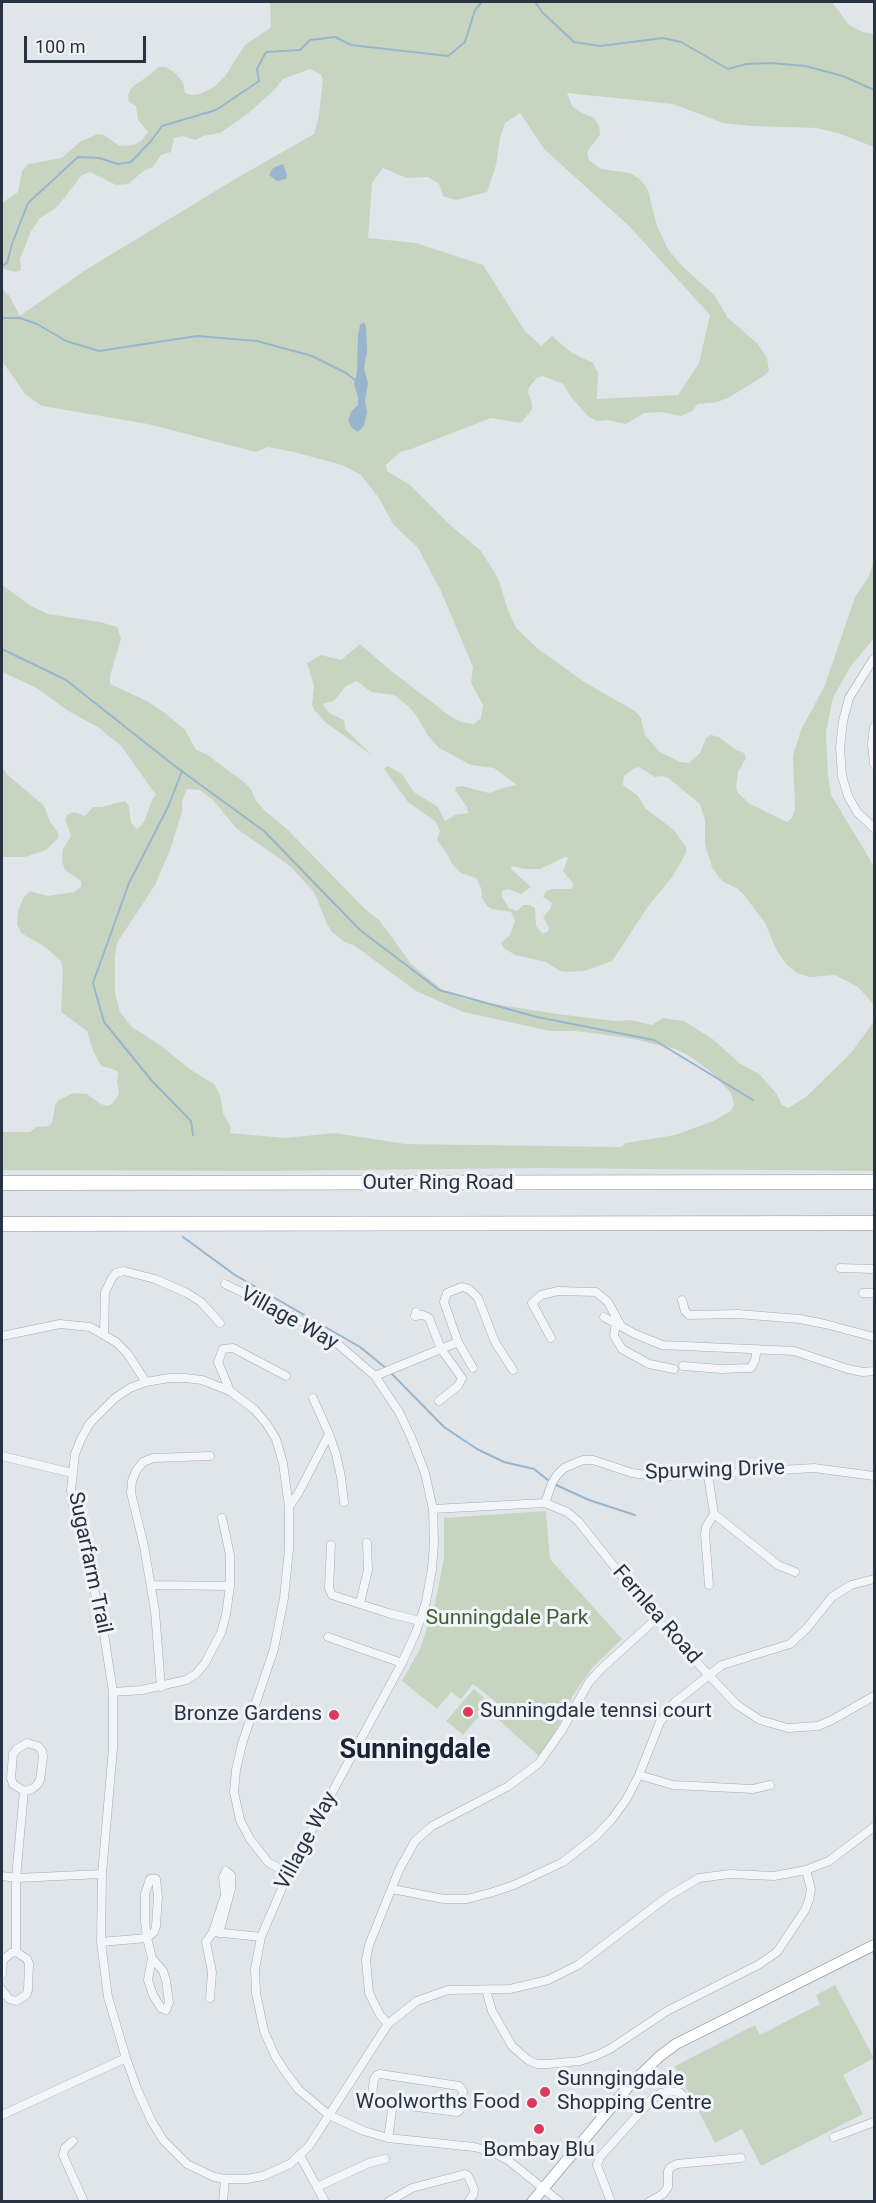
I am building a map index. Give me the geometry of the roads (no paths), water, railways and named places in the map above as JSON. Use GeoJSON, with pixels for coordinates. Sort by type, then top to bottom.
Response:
{"type":"FeatureCollection","features":[{"type":"Feature","properties":{"kind":"highway","name":"Outer Ring Road"},"geometry":{"type":"LineString","coordinates":[[2,1183],[874,1182]]}},
{"type":"Feature","properties":{"kind":"highway","name":"Outer Ring Road"},"geometry":{"type":"LineString","coordinates":[[2,1224],[874,1223]]}},
{"type":"Feature","properties":{"kind":"main road"},"geometry":{"type":"LineString","coordinates":[[531,2202],[628,2088],[660,2056],[676,2044],[874,1945]]}},
{"type":"Feature","properties":{"kind":"street"},"geometry":{"type":"LineString","coordinates":[[874,658],[849,698],[843,721],[840,748],[842,776],[848,796],[857,812],[874,828]]}},
{"type":"Feature","properties":{"kind":"street"},"geometry":{"type":"LineString","coordinates":[[874,727],[872,744],[874,764]]}},
{"type":"Feature","properties":{"kind":"street"},"geometry":{"type":"LineString","coordinates":[[840,1268],[874,1269]]}},
{"type":"Feature","properties":{"kind":"street"},"geometry":{"type":"LineString","coordinates":[[104,1333],[107,1286],[116,1273],[124,1271],[155,1279],[188,1293],[201,1302],[220,1323]]}},
{"type":"Feature","properties":{"kind":"street","name":"Village Way"},"geometry":{"type":"LineString","coordinates":[[225,1284],[332,1339],[375,1376],[399,1412],[411,1437],[425,1473],[434,1509],[432,1569],[420,1621],[402,1663],[288,1874],[261,1937],[255,1969],[256,1993],[264,2031],[275,2056],[299,2090],[329,2115],[364,2131],[388,2138],[474,2147],[492,2152],[508,2160],[560,2202]]}},
{"type":"Feature","properties":{"kind":"street"},"geometry":{"type":"LineString","coordinates":[[473,1368],[458,1342],[444,1302],[447,1293],[462,1287],[474,1292],[478,1298],[495,1342],[513,1370]]}},
{"type":"Feature","properties":{"kind":"street"},"geometry":{"type":"LineString","coordinates":[[551,1338],[532,1304],[541,1295],[558,1291],[596,1292],[608,1302],[618,1324],[614,1336],[622,1349],[649,1364],[674,1369]]}},
{"type":"Feature","properties":{"kind":"street"},"geometry":{"type":"LineString","coordinates":[[863,1293],[874,1293]]}},
{"type":"Feature","properties":{"kind":"street"},"geometry":{"type":"LineString","coordinates":[[682,1300],[685,1311],[689,1315],[738,1314],[800,1319],[874,1337]]}},
{"type":"Feature","properties":{"kind":"street"},"geometry":{"type":"LineString","coordinates":[[416,1312],[415,1316],[423,1315],[429,1318],[441,1349],[462,1378],[458,1386],[439,1401]]}},
{"type":"Feature","properties":{"kind":"street"},"geometry":{"type":"LineString","coordinates":[[604,1317],[662,1345],[794,1352],[810,1355],[848,1369],[863,1372],[874,1371]]}},
{"type":"Feature","properties":{"kind":"street"},"geometry":{"type":"LineString","coordinates":[[2,1336],[60,1324],[83,1325],[104,1333],[127,1353],[146,1382]]}},
{"type":"Feature","properties":{"kind":"street"},"geometry":{"type":"LineString","coordinates":[[375,1376],[458,1342]]}},
{"type":"Feature","properties":{"kind":"street"},"geometry":{"type":"LineString","coordinates":[[230,1391],[218,1362],[224,1349],[233,1348],[286,1376]]}},
{"type":"Feature","properties":{"kind":"street"},"geometry":{"type":"LineString","coordinates":[[683,1366],[721,1369],[751,1368],[757,1349]]}},
{"type":"Feature","properties":{"kind":"street","name":"Sugarfarm Trail"},"geometry":{"type":"LineString","coordinates":[[288,1874],[268,1862],[250,1839],[240,1820],[234,1792],[242,1744],[274,1649],[286,1578],[289,1508],[283,1463],[276,1439],[255,1410],[230,1391],[202,1380],[185,1378],[146,1382],[130,1388],[115,1398],[90,1423],[81,1439],[72,1473],[73,1505],[102,1621],[113,1692],[113,1748],[102,1874],[102,1942],[108,1997],[137,2089],[163,2140],[187,2164],[200,2172],[225,2179],[247,2179],[263,2176],[290,2164],[300,2156],[329,2115],[388,2024],[408,2006],[435,1993],[528,1986],[563,1974],[594,1954],[683,1887],[699,1878],[730,1874],[774,1876],[806,1870],[829,1861],[874,1827]]}},
{"type":"Feature","properties":{"kind":"street"},"geometry":{"type":"LineString","coordinates":[[313,1398],[329,1434],[341,1477],[344,1502]]}},
{"type":"Feature","properties":{"kind":"street"},"geometry":{"type":"LineString","coordinates":[[289,1508],[329,1434]]}},
{"type":"Feature","properties":{"kind":"street"},"geometry":{"type":"LineString","coordinates":[[2,1456],[72,1473]]}},
{"type":"Feature","properties":{"kind":"street"},"geometry":{"type":"LineString","coordinates":[[161,1687],[151,1585],[131,1493],[132,1481],[135,1471],[143,1462],[153,1458],[210,1456]]}},
{"type":"Feature","properties":{"kind":"street","name":"Spurwing Drive"},"geometry":{"type":"LineString","coordinates":[[545,1503],[557,1475],[564,1468],[583,1460],[606,1463],[645,1476],[708,1475],[814,1468],[874,1476]]}},
{"type":"Feature","properties":{"kind":"street"},"geometry":{"type":"LineString","coordinates":[[708,1475],[714,1514],[706,1527],[705,1534],[709,1584]]}},
{"type":"Feature","properties":{"kind":"street","name":"Fernlea Road"},"geometry":{"type":"LineString","coordinates":[[434,1509],[545,1503],[567,1512],[578,1521],[656,1619],[708,1674],[748,1713],[772,1725],[788,1728],[818,1726],[874,1696]]}},
{"type":"Feature","properties":{"kind":"street"},"geometry":{"type":"LineString","coordinates":[[714,1514],[777,1565],[795,1572]]}},
{"type":"Feature","properties":{"kind":"street"},"geometry":{"type":"LineString","coordinates":[[113,1692],[161,1687],[186,1680],[196,1674],[205,1664],[221,1633],[231,1586],[230,1555],[222,1518]]}},
{"type":"Feature","properties":{"kind":"street"},"geometry":{"type":"LineString","coordinates":[[360,1603],[368,1570],[367,1543]]}},
{"type":"Feature","properties":{"kind":"street"},"geometry":{"type":"LineString","coordinates":[[331,1545],[330,1592],[337,1598],[420,1621]]}},
{"type":"Feature","properties":{"kind":"street"},"geometry":{"type":"LineString","coordinates":[[392,1890],[444,1899],[467,1899],[538,1875],[563,1862],[596,1836],[619,1809],[639,1775],[666,1712],[708,1674],[731,1661],[790,1644],[807,1628],[832,1597],[851,1585],[874,1579]]}},
{"type":"Feature","properties":{"kind":"street"},"geometry":{"type":"LineString","coordinates":[[151,1585],[231,1586]]}},
{"type":"Feature","properties":{"kind":"street"},"geometry":{"type":"LineString","coordinates":[[388,2024],[380,2015],[369,1993],[366,1960],[369,1945],[406,1856],[422,1833],[432,1826],[507,1787],[540,1763],[589,1682],[656,1619]]}},
{"type":"Feature","properties":{"kind":"street"},"geometry":{"type":"LineString","coordinates":[[328,1637],[402,1663]]}},
{"type":"Feature","properties":{"kind":"street"},"geometry":{"type":"LineString","coordinates":[[33,1743],[42,1751],[40,1780],[32,1790],[24,1791],[13,1784],[11,1778],[13,1754],[21,1745],[33,1743]]}},
{"type":"Feature","properties":{"kind":"street"},"geometry":{"type":"LineString","coordinates":[[639,1775],[673,1785],[753,1789],[770,1785]]}},
{"type":"Feature","properties":{"kind":"street"},"geometry":{"type":"LineString","coordinates":[[16,1952],[16,1878],[24,1791]]}},
{"type":"Feature","properties":{"kind":"street"},"geometry":{"type":"LineString","coordinates":[[486,1990],[492,2011],[512,2046],[528,2060],[548,2064],[580,2061],[595,2056],[610,2049],[667,2011],[758,1965],[777,1952],[805,1910],[809,1900],[811,1889],[806,1870]]}},
{"type":"Feature","properties":{"kind":"street"},"geometry":{"type":"LineString","coordinates":[[210,1998],[212,1972],[206,1942],[216,1932],[231,1893],[231,1875],[228,1872],[223,1875],[225,1895],[216,1932]]}},
{"type":"Feature","properties":{"kind":"street"},"geometry":{"type":"LineString","coordinates":[[2,1876],[16,1878],[102,1874]]}},
{"type":"Feature","properties":{"kind":"street"},"geometry":{"type":"LineString","coordinates":[[102,1942],[147,1938],[156,1926],[158,1916],[156,1879],[152,1878],[145,1894],[147,1938],[152,1958],[163,1971],[166,1980],[170,2003],[166,2010],[161,2008],[150,1989],[148,1972],[152,1958]]}},
{"type":"Feature","properties":{"kind":"street"},"geometry":{"type":"LineString","coordinates":[[216,1932],[261,1937]]}},
{"type":"Feature","properties":{"kind":"street"},"geometry":{"type":"LineString","coordinates":[[2,1974],[6,1956],[16,1952]]}},
{"type":"Feature","properties":{"kind":"street"},"geometry":{"type":"LineString","coordinates":[[2,1990],[9,1999],[16,2001],[26,1995],[28,1990],[30,1964],[27,1959],[16,1952]]}},
{"type":"Feature","properties":{"kind":"street"},"geometry":{"type":"LineString","coordinates":[[2,2115],[126,2058]]}},
{"type":"Feature","properties":{"kind":"street"},"geometry":{"type":"LineString","coordinates":[[377,2075],[459,2086],[463,2091],[461,2108],[457,2112],[393,2104],[373,2098],[374,2079],[377,2075]]}},
{"type":"Feature","properties":{"kind":"street"},"geometry":{"type":"LineString","coordinates":[[611,2202],[597,2165],[600,2157],[653,2097],[661,2092],[670,2091],[679,2092],[686,2097]]}},
{"type":"Feature","properties":{"kind":"street"},"geometry":{"type":"LineString","coordinates":[[388,2138],[393,2104]]}},
{"type":"Feature","properties":{"kind":"street"},"geometry":{"type":"LineString","coordinates":[[834,2137],[874,2122]]}},
{"type":"Feature","properties":{"kind":"street"},"geometry":{"type":"LineString","coordinates":[[73,2141],[64,2150],[63,2155],[84,2202]]}},
{"type":"Feature","properties":{"kind":"street"},"geometry":{"type":"LineString","coordinates":[[300,2156],[325,2202]]}},
{"type":"Feature","properties":{"kind":"street"},"geometry":{"type":"LineString","coordinates":[[649,2202],[663,2194],[668,2187],[668,2171],[677,2164],[741,2158]]}},
{"type":"Feature","properties":{"kind":"street"},"geometry":{"type":"LineString","coordinates":[[317,2187],[369,2163],[385,2159]]}},
{"type":"Feature","properties":{"kind":"street"},"geometry":{"type":"LineString","coordinates":[[388,2202],[412,2188],[465,2174],[470,2178],[474,2189],[468,2202]]}},
{"type":"Feature","properties":{"kind":"street"},"geometry":{"type":"LineString","coordinates":[[223,2202],[225,2179]]}},
{"type":"Feature","properties":{"kind":"water"},"geometry":{"type":"Polygon","coordinates":[[[283,164],[286,179],[277,181],[269,175],[273,168],[283,164]]]}},
{"type":"Feature","properties":{"kind":"water"},"geometry":{"type":"Polygon","coordinates":[[[364,322],[367,352],[364,368],[368,383],[365,401],[367,412],[364,426],[358,432],[348,421],[351,412],[358,405],[354,384],[357,372],[358,335],[360,325],[364,322]]]}},
{"type":"Feature","properties":{"kind":"waterway"},"geometry":{"type":"LineString","coordinates":[[2,266],[7,263],[28,203],[78,157],[99,158],[118,164],[131,162],[162,126],[216,110],[259,81],[257,69],[266,52],[300,50],[310,40],[335,37],[351,45],[448,56],[465,42],[475,10],[482,2]]}},
{"type":"Feature","properties":{"kind":"waterway"},"geometry":{"type":"LineString","coordinates":[[535,2],[542,12],[574,42],[600,46],[663,38],[681,42],[728,69],[746,64],[771,63],[805,66],[843,76],[874,90]]}},
{"type":"Feature","properties":{"kind":"waterway"},"geometry":{"type":"LineString","coordinates":[[2,318],[20,318],[37,324],[66,341],[99,351],[197,336],[257,341],[312,356],[355,380]]}},
{"type":"Feature","properties":{"kind":"waterway"},"geometry":{"type":"LineString","coordinates":[[2,649],[66,680],[176,767],[264,831],[360,930],[439,990],[537,1017],[654,1040],[753,1100]]}},
{"type":"Feature","properties":{"kind":"waterway"},"geometry":{"type":"LineString","coordinates":[[182,771],[168,807],[129,883],[93,983],[104,1022],[152,1081],[191,1121],[193,1135]]}},
{"type":"Feature","properties":{"kind":"waterway"},"geometry":{"type":"LineString","coordinates":[[183,1237],[235,1275],[360,1347],[387,1369]]}},
{"type":"Feature","properties":{"kind":"waterway"},"geometry":{"type":"LineString","coordinates":[[391,1373],[444,1427],[477,1449],[504,1462],[534,1469],[549,1481]]}},
{"type":"Feature","properties":{"kind":"waterway"},"geometry":{"type":"LineString","coordinates":[[554,1484],[589,1500],[635,1515]]}},
{"type":"Feature","properties":{"kind":"place","name":"Sunningdale tennsi court"},"geometry":{"type":"Point","coordinates":[468,1712]}},
{"type":"Feature","properties":{"kind":"place","name":"Bronze Gardens"},"geometry":{"type":"Point","coordinates":[334,1715]}},
{"type":"Feature","properties":{"kind":"place","name":"Sunngingdale Shopping Centre"},"geometry":{"type":"Point","coordinates":[545,2092]}},
{"type":"Feature","properties":{"kind":"place","name":"Woolworths Food"},"geometry":{"type":"Point","coordinates":[532,2103]}},
{"type":"Feature","properties":{"kind":"place","name":"Bombay Blu"},"geometry":{"type":"Point","coordinates":[539,2129]}},
{"type":"Feature","properties":{"kind":"district","name":"Sunningdale"},"geometry":{"type":"Point","coordinates":[415,1751]}},
{"type":"Feature","properties":{"kind":"park label","name":"Sunningdale Park"},"geometry":{"type":"Point","coordinates":[507,1619]}}]}
